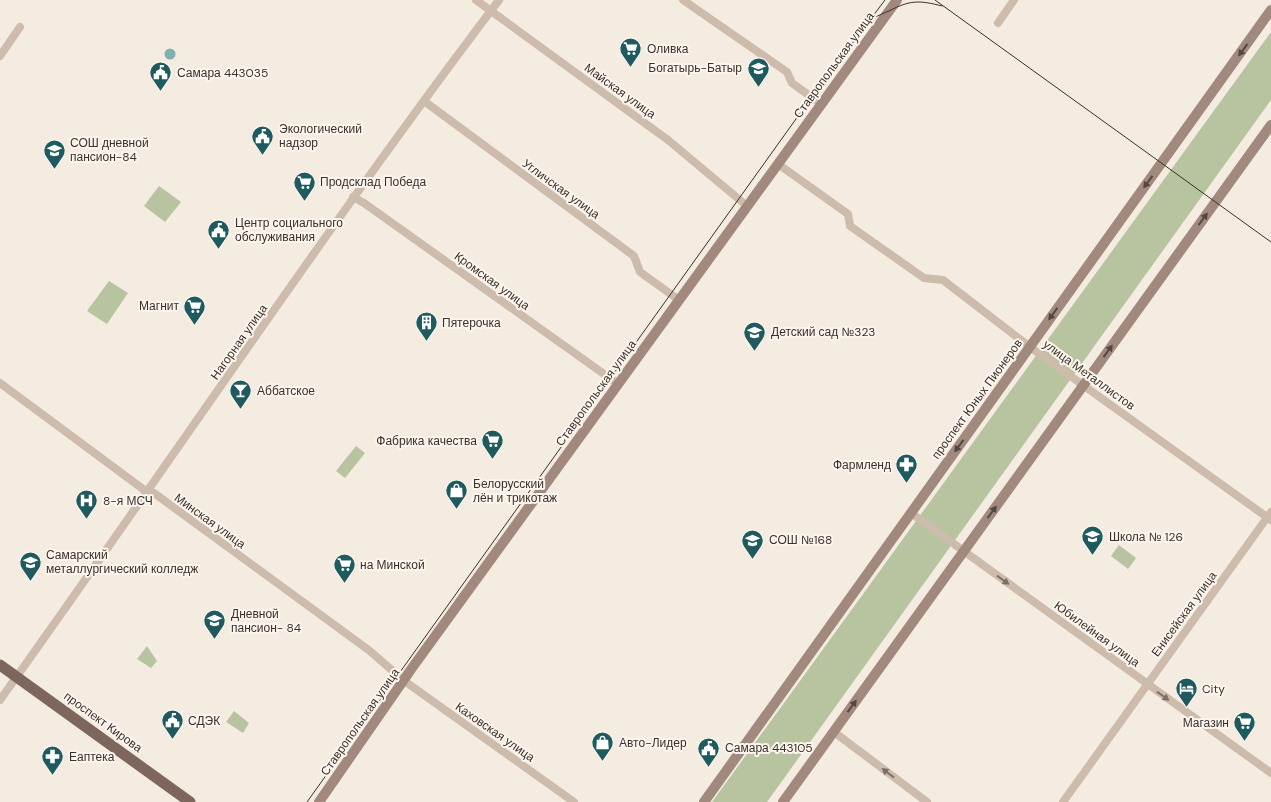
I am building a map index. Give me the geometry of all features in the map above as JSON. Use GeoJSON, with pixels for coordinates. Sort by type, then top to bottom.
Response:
{"type":"FeatureCollection","features":[{"type":"Feature","properties":{"kind":"main road","name":"проспект Кирова"},"geometry":{"type":"LineString","coordinates":[[0,665],[190,802]]}},
{"type":"Feature","properties":{"kind":"street","name":"Майская улица"},"geometry":{"type":"LineString","coordinates":[[476,0],[668,140],[747,206]]}},
{"type":"Feature","properties":{"kind":"street","name":"Нагорная улица"},"geometry":{"type":"LineString","coordinates":[[0,700],[353,197],[498,0]]}},
{"type":"Feature","properties":{"kind":"street"},"geometry":{"type":"LineString","coordinates":[[683,0],[787,72],[792,83],[821,104]]}},
{"type":"Feature","properties":{"kind":"street","name":"Ставропольская улица"},"geometry":{"type":"LineString","coordinates":[[319,802],[403,680],[897,0]]}},
{"type":"Feature","properties":{"kind":"street"},"geometry":{"type":"LineString","coordinates":[[998,23],[1014,0]]}},
{"type":"Feature","properties":{"kind":"street","name":"проспект Юных Пионеров"},"geometry":{"type":"LineString","coordinates":[[704,802],[1271,10]]}},
{"type":"Feature","properties":{"kind":"street"},"geometry":{"type":"LineString","coordinates":[[0,56],[20,27]]}},
{"type":"Feature","properties":{"kind":"street","name":"Угличская улица"},"geometry":{"type":"LineString","coordinates":[[424,101],[634,256],[640,272],[679,300]]}},
{"type":"Feature","properties":{"kind":"street"},"geometry":{"type":"LineString","coordinates":[[783,802],[1271,125]]}},
{"type":"Feature","properties":{"kind":"street","name":"улица Металлистов"},"geometry":{"type":"LineString","coordinates":[[778,164],[848,214],[850,226],[924,278],[943,280],[1030,347],[1270,517]]}},
{"type":"Feature","properties":{"kind":"street","name":"Кромская улица"},"geometry":{"type":"LineString","coordinates":[[353,197],[380,214],[618,384]]}},
{"type":"Feature","properties":{"kind":"street","name":"Минская улица"},"geometry":{"type":"LineString","coordinates":[[0,383],[147,492],[154,494],[370,651],[403,680]]}},
{"type":"Feature","properties":{"kind":"street","name":"Юбилейная улица"},"geometry":{"type":"LineString","coordinates":[[911,513],[1271,773]]}},
{"type":"Feature","properties":{"kind":"street","name":"Енисейская улица"},"geometry":{"type":"LineString","coordinates":[[1062,802],[1270,517]]}},
{"type":"Feature","properties":{"kind":"street","name":"Каховская улица"},"geometry":{"type":"LineString","coordinates":[[403,680],[574,802]]}},
{"type":"Feature","properties":{"kind":"street"},"geometry":{"type":"LineString","coordinates":[[834,732],[927,802]]}},
{"type":"Feature","properties":{"kind":"green space"},"geometry":{"type":"Polygon","coordinates":[[[1271,32],[1271,100],[767,802],[712,802],[1271,32]]]}},
{"type":"Feature","properties":{"kind":"green space"},"geometry":{"type":"Polygon","coordinates":[[[159,186],[181,202],[165,222],[144,206],[159,186]]]}},
{"type":"Feature","properties":{"kind":"green space"},"geometry":{"type":"Polygon","coordinates":[[[109,281],[128,293],[107,324],[87,311],[109,281]]]}},
{"type":"Feature","properties":{"kind":"green space"},"geometry":{"type":"Polygon","coordinates":[[[356,446],[365,453],[345,478],[336,471],[356,446]]]}},
{"type":"Feature","properties":{"kind":"green space"},"geometry":{"type":"Polygon","coordinates":[[[1119,545],[1136,558],[1128,569],[1111,556],[1119,545]]]}},
{"type":"Feature","properties":{"kind":"green space"},"geometry":{"type":"Polygon","coordinates":[[[147,646],[157,661],[151,668],[137,659],[147,646]]]}},
{"type":"Feature","properties":{"kind":"green space"},"geometry":{"type":"Polygon","coordinates":[[[234,711],[249,723],[243,733],[226,722],[234,711]]]}},
{"type":"Feature","properties":{"kind":"water"},"geometry":{"type":"Polygon","coordinates":[[[170,48],[176,54],[170,60],[164,54],[170,48]]]}},
{"type":"Feature","properties":{"kind":"tram line"},"geometry":{"type":"LineString","coordinates":[[307,802],[811,98],[885,0]]}},
{"type":"Feature","properties":{"kind":"tram line"},"geometry":{"type":"LineString","coordinates":[[935,0],[1271,242]]}},
{"type":"Feature","properties":{"kind":"tram line"},"geometry":{"type":"LineString","coordinates":[[874,18],[909,3],[921,2],[942,6]]}},
{"type":"Feature","properties":{"kind":"place","name":"Оливка"},"geometry":{"type":"Point","coordinates":[631,68]}},
{"type":"Feature","properties":{"kind":"place","name":"Богатырь-Батыр"},"geometry":{"type":"Point","coordinates":[758,87]}},
{"type":"Feature","properties":{"kind":"place","name":"Самара 443035"},"geometry":{"type":"Point","coordinates":[161,92]}},
{"type":"Feature","properties":{"kind":"place","name":"Экологический надзор"},"geometry":{"type":"Point","coordinates":[263,155]}},
{"type":"Feature","properties":{"kind":"place","name":"СОШ дневной пансион-84"},"geometry":{"type":"Point","coordinates":[54,169]}},
{"type":"Feature","properties":{"kind":"place","name":"Продсклад Победа"},"geometry":{"type":"Point","coordinates":[304,201]}},
{"type":"Feature","properties":{"kind":"place","name":"Центр социального обслуживания"},"geometry":{"type":"Point","coordinates":[219,249]}},
{"type":"Feature","properties":{"kind":"place","name":"Магнит"},"geometry":{"type":"Point","coordinates":[195,325]}},
{"type":"Feature","properties":{"kind":"place","name":"Пятерочка"},"geometry":{"type":"Point","coordinates":[426,342]}},
{"type":"Feature","properties":{"kind":"place","name":"Детский сад №323"},"geometry":{"type":"Point","coordinates":[755,351]}},
{"type":"Feature","properties":{"kind":"place","name":"Аббатское"},"geometry":{"type":"Point","coordinates":[241,410]}},
{"type":"Feature","properties":{"kind":"place","name":"Фабрика качества"},"geometry":{"type":"Point","coordinates":[493,460]}},
{"type":"Feature","properties":{"kind":"place","name":"Фармленд"},"geometry":{"type":"Point","coordinates":[907,484]}},
{"type":"Feature","properties":{"kind":"place","name":"Белорусский лён и трикотаж"},"geometry":{"type":"Point","coordinates":[457,510]}},
{"type":"Feature","properties":{"kind":"place","name":"8-я МСЧ"},"geometry":{"type":"Point","coordinates":[87,520]}},
{"type":"Feature","properties":{"kind":"place","name":"Школа № 126"},"geometry":{"type":"Point","coordinates":[1093,556]}},
{"type":"Feature","properties":{"kind":"place","name":"СОШ №168"},"geometry":{"type":"Point","coordinates":[753,559]}},
{"type":"Feature","properties":{"kind":"place","name":"Самарский металлургический колледж"},"geometry":{"type":"Point","coordinates":[30,581]}},
{"type":"Feature","properties":{"kind":"place","name":"на Минской"},"geometry":{"type":"Point","coordinates":[344,584]}},
{"type":"Feature","properties":{"kind":"place","name":"Дневной пансион- 84"},"geometry":{"type":"Point","coordinates":[215,640]}},
{"type":"Feature","properties":{"kind":"place","name":"City"},"geometry":{"type":"Point","coordinates":[1186,708]}},
{"type":"Feature","properties":{"kind":"place","name":"СДЭК"},"geometry":{"type":"Point","coordinates":[172,740]}},
{"type":"Feature","properties":{"kind":"place","name":"Магазин"},"geometry":{"type":"Point","coordinates":[1245,742]}},
{"type":"Feature","properties":{"kind":"place","name":"Авто-Лидер"},"geometry":{"type":"Point","coordinates":[603,762]}},
{"type":"Feature","properties":{"kind":"place","name":"Самара 443105"},"geometry":{"type":"Point","coordinates":[709,767]}},
{"type":"Feature","properties":{"kind":"place","name":"Еаптека"},"geometry":{"type":"Point","coordinates":[53,776]}}]}
